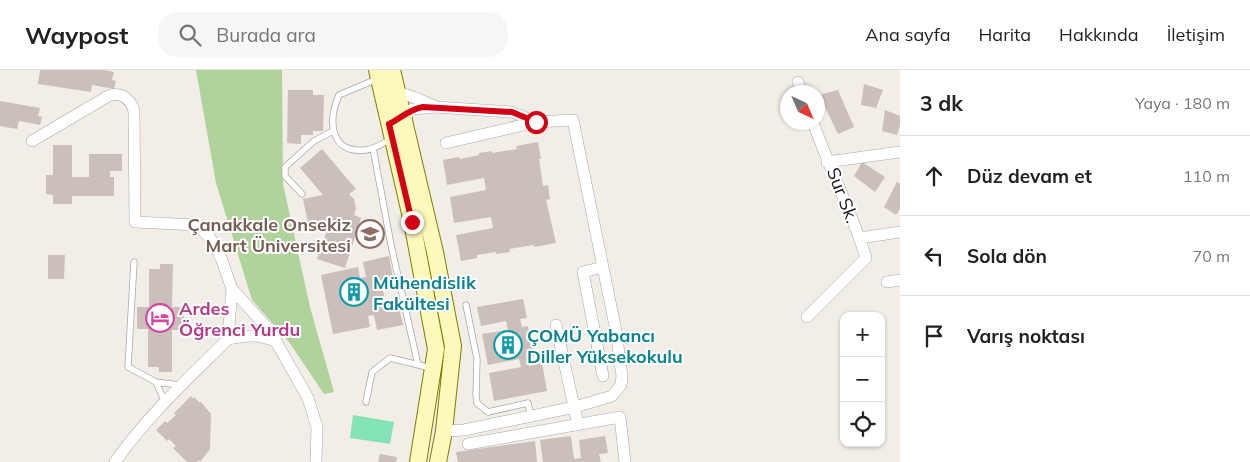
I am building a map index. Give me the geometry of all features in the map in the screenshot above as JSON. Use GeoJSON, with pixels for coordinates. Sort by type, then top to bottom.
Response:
{"type":"FeatureCollection","features":[{"type":"Feature","properties":{"kind":"street"},"geometry":{"type":"LineString","coordinates":[[386,81],[435,107]]}},
{"type":"Feature","properties":{"kind":"street"},"geometry":{"type":"LineString","coordinates":[[386,81],[436,349],[426,367],[418,462]]}},
{"type":"Feature","properties":{"kind":"street"},"geometry":{"type":"LineString","coordinates":[[32,141],[110,95],[121,95],[128,99],[134,111],[135,222],[197,225],[210,238],[221,258],[232,289],[270,331],[302,384],[313,409],[317,427],[316,462]]}},
{"type":"Feature","properties":{"kind":"street"},"geometry":{"type":"LineString","coordinates":[[394,127],[413,109],[435,107],[512,112],[536,122]]}},
{"type":"Feature","properties":{"kind":"street"},"geometry":{"type":"LineString","coordinates":[[444,431],[464,430],[532,417],[612,396],[621,385],[622,376],[616,331],[573,120],[536,122],[446,143]]}},
{"type":"Feature","properties":{"kind":"street"},"geometry":{"type":"LineString","coordinates":[[394,127],[408,135],[453,346],[444,431],[438,462]]}},
{"type":"Feature","properties":{"kind":"street"},"geometry":{"type":"LineString","coordinates":[[816,130],[827,162]]}},
{"type":"Feature","properties":{"kind":"street","name":"Sur Sk."},"geometry":{"type":"LineString","coordinates":[[807,317],[866,258],[860,238],[827,162],[900,152]]}},
{"type":"Feature","properties":{"kind":"street"},"geometry":{"type":"LineString","coordinates":[[860,238],[900,232]]}},
{"type":"Feature","properties":{"kind":"street"},"geometry":{"type":"LineString","coordinates":[[602,376],[583,272],[603,267]]}},
{"type":"Feature","properties":{"kind":"street"},"geometry":{"type":"LineString","coordinates":[[887,282],[900,280]]}},
{"type":"Feature","properties":{"kind":"street"},"geometry":{"type":"LineString","coordinates":[[228,339],[232,289]]}},
{"type":"Feature","properties":{"kind":"street"},"geometry":{"type":"LineString","coordinates":[[556,325],[578,425]]}},
{"type":"Feature","properties":{"kind":"street"},"geometry":{"type":"LineString","coordinates":[[115,462],[136,434],[165,402],[228,339],[242,336],[263,336],[277,342]]}},
{"type":"Feature","properties":{"kind":"street"},"geometry":{"type":"LineString","coordinates":[[468,444],[620,417],[625,462]]}},
{"type":"Feature","properties":{"kind":"lane"},"geometry":{"type":"LineString","coordinates":[[386,81],[367,84],[339,95],[334,106],[333,131],[336,140],[343,146],[365,150],[373,148],[394,127]]}},
{"type":"Feature","properties":{"kind":"lane"},"geometry":{"type":"LineString","coordinates":[[302,194],[285,176],[285,167],[314,141],[333,131]]}},
{"type":"Feature","properties":{"kind":"lane"},"geometry":{"type":"LineString","coordinates":[[373,148],[391,245],[426,367]]}},
{"type":"Feature","properties":{"kind":"lane"},"geometry":{"type":"LineString","coordinates":[[134,262],[128,367],[156,382],[182,386]]}},
{"type":"Feature","properties":{"kind":"lane"},"geometry":{"type":"LineString","coordinates":[[466,305],[477,359],[477,403],[488,412],[528,403],[532,417]]}},
{"type":"Feature","properties":{"kind":"lane"},"geometry":{"type":"LineString","coordinates":[[366,402],[372,372],[390,358],[426,367]]}},
{"type":"Feature","properties":{"kind":"lane"},"geometry":{"type":"LineString","coordinates":[[156,382],[165,402]]}},
{"type":"Feature","properties":{"kind":"green space"},"geometry":{"type":"Polygon","coordinates":[[[196,70],[282,70],[283,184],[310,307],[334,392],[324,394],[289,342],[252,300],[216,183],[196,70]]]}},
{"type":"Feature","properties":{"kind":"green space"},"geometry":{"type":"Polygon","coordinates":[[[353,415],[394,422],[390,444],[350,438],[353,415]]]}},
{"type":"Feature","properties":{"kind":"building"},"geometry":{"type":"Polygon","coordinates":[[[40,70],[104,70],[114,72],[112,80],[116,81],[114,89],[92,85],[91,92],[38,84],[40,70]]]}},
{"type":"Feature","properties":{"kind":"building"},"geometry":{"type":"Polygon","coordinates":[[[864,84],[883,90],[876,108],[861,105],[864,84]]]}},
{"type":"Feature","properties":{"kind":"building"},"geometry":{"type":"Polygon","coordinates":[[[288,90],[313,90],[313,95],[324,95],[323,131],[313,131],[313,135],[301,135],[301,144],[287,143],[288,90]]]}},
{"type":"Feature","properties":{"kind":"building"},"geometry":{"type":"Polygon","coordinates":[[[838,90],[854,127],[838,134],[825,107],[825,93],[838,90]]]}},
{"type":"Feature","properties":{"kind":"building"},"geometry":{"type":"Polygon","coordinates":[[[0,101],[40,108],[38,116],[42,117],[40,125],[19,121],[17,129],[0,126],[0,101]]]}},
{"type":"Feature","properties":{"kind":"building"},"geometry":{"type":"Polygon","coordinates":[[[885,110],[900,116],[897,135],[882,131],[885,110]]]}},
{"type":"Feature","properties":{"kind":"building"},"geometry":{"type":"Polygon","coordinates":[[[538,142],[543,186],[548,185],[550,199],[546,200],[556,243],[509,249],[510,252],[477,255],[477,258],[461,261],[456,235],[493,228],[491,217],[454,223],[450,197],[486,190],[484,178],[447,185],[443,160],[459,157],[460,159],[492,151],[492,153],[517,149],[516,146],[538,142]]]}},
{"type":"Feature","properties":{"kind":"building"},"geometry":{"type":"Polygon","coordinates":[[[53,145],[72,145],[72,177],[89,177],[89,154],[122,154],[122,171],[110,171],[110,177],[114,177],[114,196],[72,196],[72,204],[53,204],[53,195],[46,194],[46,175],[53,175],[53,145]]]}},
{"type":"Feature","properties":{"kind":"building","name":"Mühendislik Fakültesi"},"geometry":{"type":"Polygon","coordinates":[[[322,149],[356,189],[349,194],[354,199],[356,209],[354,215],[361,218],[345,268],[317,259],[331,219],[308,223],[303,199],[323,195],[300,168],[322,149]]]}},
{"type":"Feature","properties":{"kind":"building"},"geometry":{"type":"Polygon","coordinates":[[[862,162],[885,177],[875,192],[854,176],[862,162]]]}},
{"type":"Feature","properties":{"kind":"building"},"geometry":{"type":"Polygon","coordinates":[[[897,182],[900,184],[900,209],[896,215],[884,207],[897,182]]]}},
{"type":"Feature","properties":{"kind":"building"},"geometry":{"type":"Polygon","coordinates":[[[48,255],[65,255],[64,279],[48,279],[48,255]]]}},
{"type":"Feature","properties":{"kind":"building","name":"Mühendislik Fakültesi"},"geometry":{"type":"Polygon","coordinates":[[[389,256],[393,278],[381,280],[386,306],[398,303],[403,325],[377,330],[374,315],[368,316],[370,327],[333,334],[321,275],[358,267],[360,278],[366,277],[363,262],[389,256]]]}},
{"type":"Feature","properties":{"kind":"building","name":"Ardes Öğrenci Yurdu"},"geometry":{"type":"Polygon","coordinates":[[[160,264],[173,264],[172,307],[184,307],[184,330],[172,330],[172,372],[159,372],[159,367],[148,367],[148,329],[137,329],[137,307],[149,307],[149,269],[160,269],[160,264]]]}},
{"type":"Feature","properties":{"kind":"building","name":"ÇOMÜ Yabancı Diller Yüksekokulu"},"geometry":{"type":"Polygon","coordinates":[[[523,299],[527,318],[520,319],[522,327],[528,326],[534,356],[527,357],[529,366],[542,363],[547,391],[494,401],[489,373],[521,367],[519,359],[488,365],[482,334],[508,330],[506,321],[481,326],[477,307],[523,299]]]}},
{"type":"Feature","properties":{"kind":"building"},"geometry":{"type":"Polygon","coordinates":[[[191,396],[193,399],[194,397],[201,402],[211,414],[210,449],[200,462],[199,460],[197,462],[187,462],[173,448],[176,446],[169,439],[167,441],[156,430],[165,421],[167,423],[176,415],[174,413],[191,396]]]}},
{"type":"Feature","properties":{"kind":"building"},"geometry":{"type":"Polygon","coordinates":[[[571,436],[574,459],[581,458],[579,440],[605,436],[608,453],[599,454],[601,462],[543,462],[540,440],[571,436]]]}},
{"type":"Feature","properties":{"kind":"building"},"geometry":{"type":"Polygon","coordinates":[[[535,441],[537,462],[458,462],[456,452],[535,441]]]}},
{"type":"Feature","properties":{"kind":"building"},"geometry":{"type":"Polygon","coordinates":[[[380,454],[397,457],[396,462],[378,462],[380,454]]]}},
{"type":"Feature","properties":{"kind":"place","name":"Çanakkale Onsekiz Mart Üniversitesi"},"geometry":{"type":"Point","coordinates":[370,234]}},
{"type":"Feature","properties":{"kind":"place","name":"Mühendislik Fakültesi"},"geometry":{"type":"Point","coordinates":[354,292]}},
{"type":"Feature","properties":{"kind":"place","name":"Ardes Öğrenci Yurdu"},"geometry":{"type":"Point","coordinates":[160,318]}},
{"type":"Feature","properties":{"kind":"place","name":"ÇOMÜ Yabancı Diller Yüksekokulu"},"geometry":{"type":"Point","coordinates":[508,345]}},
{"type":"Feature","properties":{"kind":"route"},"geometry":{"type":"LineString","coordinates":[[412,222],[389,124],[413,109],[423,107],[512,112],[536,122]]}}]}
